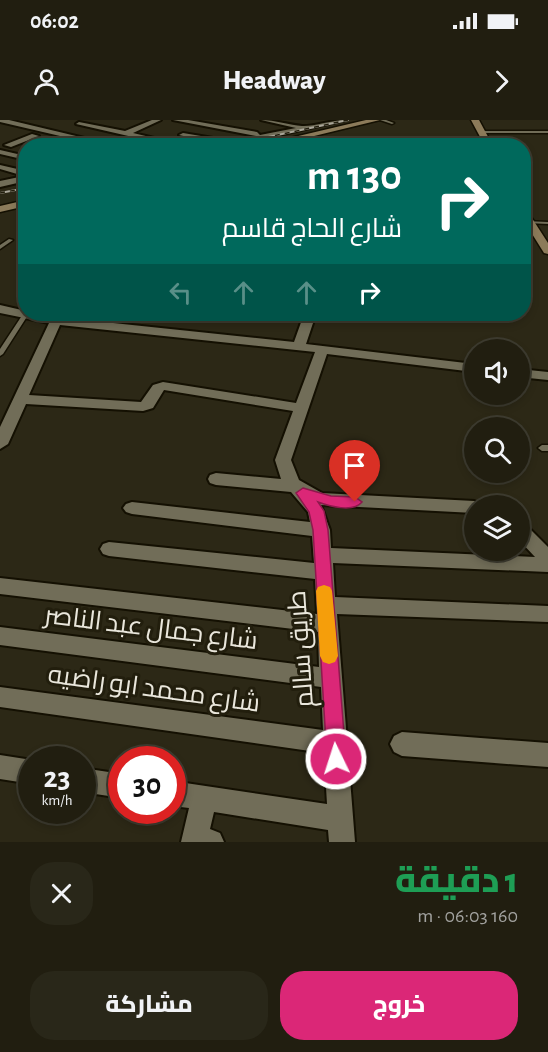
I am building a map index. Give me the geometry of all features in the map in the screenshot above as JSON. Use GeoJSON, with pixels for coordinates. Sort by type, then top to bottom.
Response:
{"type":"FeatureCollection","features":[{"type":"Feature","properties":{"kind":"street"},"geometry":{"type":"LineString","coordinates":[[56,137],[70,124],[98,120]]}},
{"type":"Feature","properties":{"kind":"street"},"geometry":{"type":"LineString","coordinates":[[127,133],[158,120]]}},
{"type":"Feature","properties":{"kind":"street"},"geometry":{"type":"LineString","coordinates":[[177,138],[216,120]]}},
{"type":"Feature","properties":{"kind":"street"},"geometry":{"type":"LineString","coordinates":[[183,122],[236,130],[320,124],[338,120]]}},
{"type":"Feature","properties":{"kind":"street"},"geometry":{"type":"LineString","coordinates":[[292,138],[376,120]]}},
{"type":"Feature","properties":{"kind":"street"},"geometry":{"type":"LineString","coordinates":[[475,120],[485,138]]}},
{"type":"Feature","properties":{"kind":"street"},"geometry":{"type":"LineString","coordinates":[[1,126],[48,122]]}},
{"type":"Feature","properties":{"kind":"street"},"geometry":{"type":"LineString","coordinates":[[236,130],[252,122],[285,138]]}},
{"type":"Feature","properties":{"kind":"street"},"geometry":{"type":"LineString","coordinates":[[82,123],[151,138]]}},
{"type":"Feature","properties":{"kind":"street"},"geometry":{"type":"LineString","coordinates":[[32,124],[56,137]]}},
{"type":"Feature","properties":{"kind":"street"},"geometry":{"type":"LineString","coordinates":[[70,124],[121,138]]}},
{"type":"Feature","properties":{"kind":"street"},"geometry":{"type":"LineString","coordinates":[[125,124],[142,126]]}},
{"type":"Feature","properties":{"kind":"street"},"geometry":{"type":"LineString","coordinates":[[276,134],[305,124]]}},
{"type":"Feature","properties":{"kind":"street"},"geometry":{"type":"LineString","coordinates":[[1,126],[35,136],[63,138]]}},
{"type":"Feature","properties":{"kind":"street"},"geometry":{"type":"LineString","coordinates":[[243,126],[265,128]]}},
{"type":"Feature","properties":{"kind":"street"},"geometry":{"type":"LineString","coordinates":[[241,138],[265,128]]}},
{"type":"Feature","properties":{"kind":"street"},"geometry":{"type":"LineString","coordinates":[[147,137],[157,133]]}},
{"type":"Feature","properties":{"kind":"street"},"geometry":{"type":"LineString","coordinates":[[183,135],[200,138]]}},
{"type":"Feature","properties":{"kind":"street"},"geometry":{"type":"LineString","coordinates":[[27,138],[35,136]]}},
{"type":"Feature","properties":{"kind":"street"},"geometry":{"type":"LineString","coordinates":[[0,152],[18,156]]}},
{"type":"Feature","properties":{"kind":"street"},"geometry":{"type":"LineString","coordinates":[[0,167],[18,173]]}},
{"type":"Feature","properties":{"kind":"street"},"geometry":{"type":"LineString","coordinates":[[0,173],[18,169]]}},
{"type":"Feature","properties":{"kind":"street"},"geometry":{"type":"LineString","coordinates":[[0,184],[18,178]]}},
{"type":"Feature","properties":{"kind":"street"},"geometry":{"type":"LineString","coordinates":[[0,191],[18,188]]}},
{"type":"Feature","properties":{"kind":"street"},"geometry":{"type":"LineString","coordinates":[[0,208],[18,205]]}},
{"type":"Feature","properties":{"kind":"street"},"geometry":{"type":"LineString","coordinates":[[531,227],[548,251]]}},
{"type":"Feature","properties":{"kind":"street"},"geometry":{"type":"LineString","coordinates":[[0,309],[18,313]]}},
{"type":"Feature","properties":{"kind":"street"},"geometry":{"type":"LineString","coordinates":[[0,444],[21,399],[46,321]]}},
{"type":"Feature","properties":{"kind":"street"},"geometry":{"type":"LineString","coordinates":[[70,321],[464,367]]}},
{"type":"Feature","properties":{"kind":"street"},"geometry":{"type":"LineString","coordinates":[[94,324],[97,321]]}},
{"type":"Feature","properties":{"kind":"street"},"geometry":{"type":"LineString","coordinates":[[299,347],[308,321]]}},
{"type":"Feature","properties":{"kind":"street","name":"طريق سالم"},"geometry":{"type":"LineString","coordinates":[[322,350],[283,460],[287,478],[316,511],[321,530],[342,831]]}},
{"type":"Feature","properties":{"kind":"street"},"geometry":{"type":"LineString","coordinates":[[530,374],[548,376]]}},
{"type":"Feature","properties":{"kind":"street"},"geometry":{"type":"LineString","coordinates":[[21,399],[143,407],[148,405],[159,387],[163,386],[300,408]]}},
{"type":"Feature","properties":{"kind":"street"},"geometry":{"type":"LineString","coordinates":[[216,479],[298,489],[331,501],[464,507]]}},
{"type":"Feature","properties":{"kind":"street"},"geometry":{"type":"LineString","coordinates":[[132,508],[321,530]]}},
{"type":"Feature","properties":{"kind":"street"},"geometry":{"type":"LineString","coordinates":[[530,540],[548,559]]}},
{"type":"Feature","properties":{"kind":"street"},"geometry":{"type":"LineString","coordinates":[[109,549],[322,563],[548,565]]}},
{"type":"Feature","properties":{"kind":"street"},"geometry":{"type":"LineString","coordinates":[[0,586],[52,584],[326,614],[548,614]]}},
{"type":"Feature","properties":{"kind":"street","name":"شارع جمال عبد الناصر"},"geometry":{"type":"LineString","coordinates":[[0,636],[331,678]]}},
{"type":"Feature","properties":{"kind":"street","name":"شارع محمد ابو راضيه"},"geometry":{"type":"LineString","coordinates":[[0,697],[335,743]]}},
{"type":"Feature","properties":{"kind":"street"},"geometry":{"type":"LineString","coordinates":[[402,744],[548,756]]}},
{"type":"Feature","properties":{"kind":"street"},"geometry":{"type":"LineString","coordinates":[[0,767],[18,770]]}},
{"type":"Feature","properties":{"kind":"street"},"geometry":{"type":"LineString","coordinates":[[186,795],[342,831]]}},
{"type":"Feature","properties":{"kind":"street"},"geometry":{"type":"LineString","coordinates":[[200,841],[204,798]]}},
{"type":"Feature","properties":{"kind":"lane"},"geometry":{"type":"LineString","coordinates":[[382,120],[393,123]]}},
{"type":"Feature","properties":{"kind":"lane"},"geometry":{"type":"LineString","coordinates":[[482,132],[548,132]]}},
{"type":"Feature","properties":{"kind":"lane"},"geometry":{"type":"LineString","coordinates":[[531,219],[548,223]]}},
{"type":"Feature","properties":{"kind":"lane"},"geometry":{"type":"LineString","coordinates":[[0,247],[11,240]]}},
{"type":"Feature","properties":{"kind":"lane"},"geometry":{"type":"LineString","coordinates":[[0,354],[21,321]]}},
{"type":"Feature","properties":{"kind":"railway"},"geometry":{"type":"LineString","coordinates":[[264,138],[348,120]]}},
{"type":"Feature","properties":{"kind":"railway"},"geometry":{"type":"LineString","coordinates":[[0,193],[18,190]]}},
{"type":"Feature","properties":{"kind":"slow traffic"},"geometry":{"type":"LineString","coordinates":[[324,591],[329,656]]}},
{"type":"Feature","properties":{"kind":"route"},"geometry":{"type":"LineString","coordinates":[[336,759],[321,530],[316,511],[303,493],[331,501],[355,502]]}}]}
